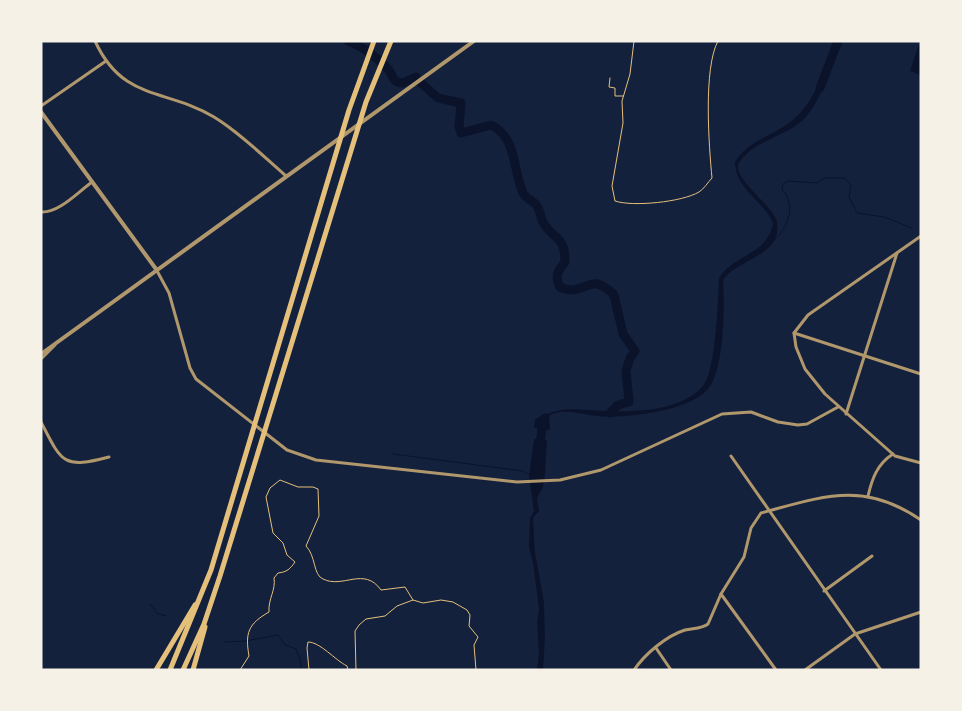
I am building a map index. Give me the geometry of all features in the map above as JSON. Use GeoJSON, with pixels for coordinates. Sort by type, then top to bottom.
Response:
{"type":"FeatureCollection","features":[{"type":"Feature","properties":{"kind":"highway"},"geometry":{"type":"LineString","coordinates":[[170,670],[204,589],[351,102],[374,41]]}},
{"type":"Feature","properties":{"kind":"highway"},"geometry":{"type":"LineString","coordinates":[[193,670],[230,540],[282,379],[366,102],[391,41]]}},
{"type":"Feature","properties":{"kind":"highway"},"geometry":{"type":"LineString","coordinates":[[184,670],[204,624],[218,581]]}},
{"type":"Feature","properties":{"kind":"highway"},"geometry":{"type":"LineString","coordinates":[[156,670],[204,589]]}},
{"type":"Feature","properties":{"kind":"street"},"geometry":{"type":"LineString","coordinates":[[95,41],[106,61],[129,83],[146,92],[182,102],[215,117],[286,176]]}},
{"type":"Feature","properties":{"kind":"street"},"geometry":{"type":"LineString","coordinates":[[41,354],[156,269],[474,41]]}},
{"type":"Feature","properties":{"kind":"street"},"geometry":{"type":"LineString","coordinates":[[41,106],[106,61]]}},
{"type":"Feature","properties":{"kind":"street"},"geometry":{"type":"LineString","coordinates":[[41,112],[156,269],[166,286],[190,368],[196,379],[287,450],[316,460],[517,482],[570,478],[601,470],[722,414],[751,412],[778,422],[798,426],[807,424],[838,407]]}},
{"type":"Feature","properties":{"kind":"street"},"geometry":{"type":"LineString","coordinates":[[41,212],[56,209],[92,182]]}},
{"type":"Feature","properties":{"kind":"street"},"geometry":{"type":"LineString","coordinates":[[921,236],[808,315],[794,333],[796,347],[805,369],[818,387],[838,407],[893,454],[921,463]]}},
{"type":"Feature","properties":{"kind":"street"},"geometry":{"type":"LineString","coordinates":[[846,414],[897,252]]}},
{"type":"Feature","properties":{"kind":"street"},"geometry":{"type":"LineString","coordinates":[[794,333],[921,374]]}},
{"type":"Feature","properties":{"kind":"street"},"geometry":{"type":"LineString","coordinates":[[41,359],[50,353],[56,343]]}},
{"type":"Feature","properties":{"kind":"street"},"geometry":{"type":"LineString","coordinates":[[41,422],[54,447],[64,460],[81,464],[109,456]]}},
{"type":"Feature","properties":{"kind":"street"},"geometry":{"type":"LineString","coordinates":[[868,496],[876,472],[882,462],[893,454]]}},
{"type":"Feature","properties":{"kind":"street"},"geometry":{"type":"LineString","coordinates":[[731,456],[881,670]]}},
{"type":"Feature","properties":{"kind":"street"},"geometry":{"type":"LineString","coordinates":[[634,670],[641,660],[656,648],[683,631],[704,626],[744,557],[754,521],[761,513],[820,497],[868,496],[903,510],[921,520]]}},
{"type":"Feature","properties":{"kind":"street"},"geometry":{"type":"LineString","coordinates":[[824,590],[872,556]]}},
{"type":"Feature","properties":{"kind":"street"},"geometry":{"type":"LineString","coordinates":[[721,594],[776,670]]}},
{"type":"Feature","properties":{"kind":"street"},"geometry":{"type":"LineString","coordinates":[[806,670],[855,634],[921,612]]}},
{"type":"Feature","properties":{"kind":"street"},"geometry":{"type":"LineString","coordinates":[[656,648],[672,670]]}},
{"type":"Feature","properties":{"kind":"path"},"geometry":{"type":"LineString","coordinates":[[634,41],[630,74],[623,96],[623,123],[612,186],[615,201],[623,204],[652,203],[699,192],[712,178],[708,142],[708,115],[712,64],[718,41]]}},
{"type":"Feature","properties":{"kind":"path"},"geometry":{"type":"LineString","coordinates":[[610,78],[609,87],[615,88],[615,96],[623,96]]}},
{"type":"Feature","properties":{"kind":"path"},"geometry":{"type":"LineString","coordinates":[[240,670],[249,656],[246,637],[249,629],[259,617],[269,612],[269,602],[275,584],[274,578],[278,573],[285,572],[291,568],[295,562],[287,555],[283,542],[273,533],[266,497],[270,488],[280,480],[298,487],[314,487],[318,489],[319,516],[306,546],[313,554],[316,572],[321,579],[331,582],[359,578],[367,579],[376,582],[381,590],[405,587],[413,600]]}},
{"type":"Feature","properties":{"kind":"path"},"geometry":{"type":"LineString","coordinates":[[356,670],[355,632],[358,624],[366,619],[384,616],[397,606],[413,600],[423,603],[441,600],[453,602],[467,610],[470,615],[469,626],[478,637],[474,645],[476,670]]}},
{"type":"Feature","properties":{"kind":"path"},"geometry":{"type":"LineString","coordinates":[[309,670],[308,642],[313,642],[324,649],[334,660],[347,666],[348,670]]}},
{"type":"Feature","properties":{"kind":"water"},"geometry":{"type":"Polygon","coordinates":[[[833,41],[840,41],[826,81],[817,101],[805,118],[789,130],[753,149],[739,163],[738,169],[741,176],[774,216],[777,222],[777,233],[773,242],[766,250],[738,267],[723,280],[724,319],[721,349],[719,363],[711,385],[703,394],[676,407],[641,414],[609,417],[560,412],[549,416],[550,430],[534,428],[535,419],[562,410],[631,411],[671,405],[683,401],[703,386],[711,366],[714,351],[719,278],[725,270],[765,242],[770,234],[773,223],[769,215],[740,180],[735,162],[747,148],[789,123],[803,110],[815,92],[833,41]]]}},
{"type":"Feature","properties":{"kind":"water"},"geometry":{"type":"Polygon","coordinates":[[[921,41],[921,75],[910,71],[921,41]]]}},
{"type":"Feature","properties":{"kind":"water"},"geometry":{"type":"Polygon","coordinates":[[[534,439],[547,440],[543,487],[537,498],[539,511],[533,518],[535,553],[544,602],[545,638],[543,670],[537,670],[539,653],[537,622],[539,609],[529,547],[530,518],[534,511],[529,476],[534,439]]]}},
{"type":"Feature","properties":{"kind":"waterway"},"geometry":{"type":"LineString","coordinates":[[348,41],[375,57],[388,69],[396,81],[403,83],[416,77]]}},
{"type":"Feature","properties":{"kind":"waterway"},"geometry":{"type":"LineString","coordinates":[[820,88],[838,41]]}},
{"type":"Feature","properties":{"kind":"waterway"},"geometry":{"type":"LineString","coordinates":[[421,83],[438,98],[461,103],[459,127],[461,133],[491,125],[506,138],[513,155],[523,193],[537,206],[543,222],[563,247],[565,262],[557,277],[560,287],[571,290],[591,284],[598,284],[614,295],[623,334],[635,351],[630,358],[626,371],[629,402],[618,405],[610,413]]}},
{"type":"Feature","properties":{"kind":"waterway"},"geometry":{"type":"LineString","coordinates":[[772,242],[778,237],[789,217],[789,202],[787,195],[782,189],[783,184],[788,181],[817,183],[825,178],[845,178],[851,185],[849,197],[857,213],[884,217],[912,228]]}},
{"type":"Feature","properties":{"kind":"waterway"},"geometry":{"type":"LineString","coordinates":[[539,451],[545,418]]}},
{"type":"Feature","properties":{"kind":"waterway"},"geometry":{"type":"LineString","coordinates":[[393,454],[523,471],[530,475]]}},
{"type":"Feature","properties":{"kind":"waterway"},"geometry":{"type":"LineString","coordinates":[[150,604],[158,614],[167,616]]}},
{"type":"Feature","properties":{"kind":"waterway"},"geometry":{"type":"LineString","coordinates":[[225,642],[245,641],[278,635],[285,645],[296,649],[301,663],[301,670]]}}]}
